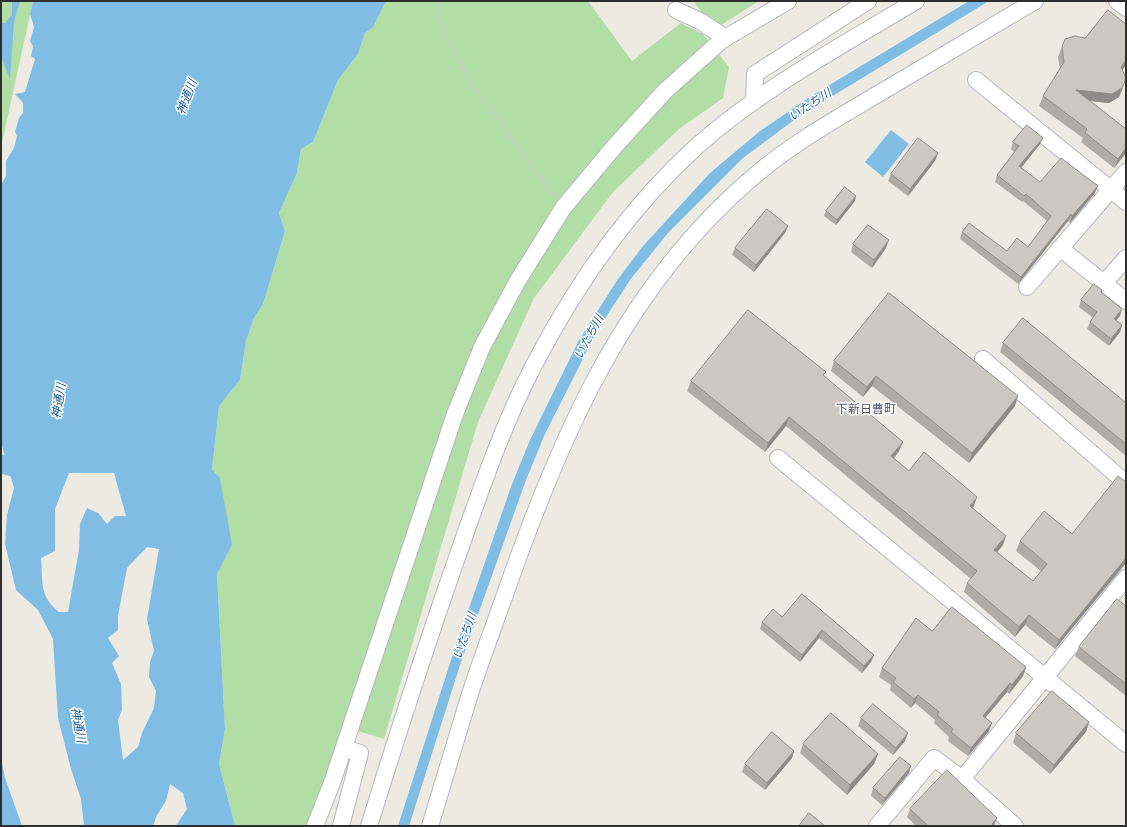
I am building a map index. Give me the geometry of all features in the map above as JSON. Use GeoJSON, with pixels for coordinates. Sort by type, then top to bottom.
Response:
{"type":"FeatureCollection","features":[{"type":"Feature","properties":{"kind":"street"},"geometry":{"type":"LineString","coordinates":[[315,826],[344,748],[455,414],[482,347],[517,282],[563,208],[614,147],[665,91],[726,38],[788,1]]}},
{"type":"Feature","properties":{"kind":"street"},"geometry":{"type":"LineString","coordinates":[[754,100],[755,74],[868,1]]}},
{"type":"Feature","properties":{"kind":"street"},"geometry":{"type":"LineString","coordinates":[[369,826],[435,621],[509,418],[535,364],[573,299],[617,232],[642,202],[696,148],[754,100],[772,87],[916,1]]}},
{"type":"Feature","properties":{"kind":"street"},"geometry":{"type":"LineString","coordinates":[[430,826],[470,696],[522,547],[555,461],[600,368],[630,318],[684,245],[714,213],[754,175],[799,142],[1035,1]]}},
{"type":"Feature","properties":{"kind":"street"},"geometry":{"type":"LineString","coordinates":[[1117,1],[1126,8]]}},
{"type":"Feature","properties":{"kind":"street"},"geometry":{"type":"LineString","coordinates":[[676,10],[700,21],[726,38]]}},
{"type":"Feature","properties":{"kind":"street"},"geometry":{"type":"LineString","coordinates":[[976,80],[1126,202]]}},
{"type":"Feature","properties":{"kind":"street"},"geometry":{"type":"LineString","coordinates":[[1027,287],[1126,172]]}},
{"type":"Feature","properties":{"kind":"street"},"geometry":{"type":"LineString","coordinates":[[1060,248],[1126,300]]}},
{"type":"Feature","properties":{"kind":"street"},"geometry":{"type":"LineString","coordinates":[[1104,283],[1126,258]]}},
{"type":"Feature","properties":{"kind":"street"},"geometry":{"type":"LineString","coordinates":[[983,359],[1126,483]]}},
{"type":"Feature","properties":{"kind":"street"},"geometry":{"type":"LineString","coordinates":[[778,458],[1126,744]]}},
{"type":"Feature","properties":{"kind":"street"},"geometry":{"type":"LineString","coordinates":[[962,779],[1126,578]]}},
{"type":"Feature","properties":{"kind":"street"},"geometry":{"type":"LineString","coordinates":[[341,826],[360,754],[344,748]]}},
{"type":"Feature","properties":{"kind":"street"},"geometry":{"type":"LineString","coordinates":[[877,826],[934,758],[962,779],[1015,826]]}},
{"type":"Feature","properties":{"kind":"path"},"geometry":{"type":"LineString","coordinates":[[440,1],[440,18],[449,43],[470,79],[563,208]]}},
{"type":"Feature","properties":{"kind":"green space"},"geometry":{"type":"Polygon","coordinates":[[[1,1],[33,1],[1,147],[1,1]]]}},
{"type":"Feature","properties":{"kind":"green space"},"geometry":{"type":"Polygon","coordinates":[[[386,1],[588,1],[632,61],[681,23],[703,34],[729,67],[723,98],[679,129],[613,192],[534,298],[478,422],[384,739],[342,726],[310,826],[235,826],[219,764],[225,729],[217,573],[232,545],[212,470],[219,406],[240,380],[246,341],[254,318],[263,304],[285,231],[279,213],[297,173],[301,149],[313,142],[338,80],[358,54],[365,33],[373,26],[386,1]]]}},
{"type":"Feature","properties":{"kind":"green space"},"geometry":{"type":"Polygon","coordinates":[[[693,1],[759,1],[715,29],[693,1]]]}},
{"type":"Feature","properties":{"kind":"water"},"geometry":{"type":"Polygon","coordinates":[[[12,1],[20,1],[14,22],[10,79],[2,59],[1,23],[5,23],[12,15],[12,1]]]}},
{"type":"Feature","properties":{"kind":"water","name":"神通川"},"geometry":{"type":"Polygon","coordinates":[[[33,1],[386,1],[373,27],[365,33],[358,54],[338,80],[313,142],[301,149],[297,173],[279,213],[285,231],[263,304],[254,318],[246,341],[240,380],[219,406],[212,470],[220,478],[232,545],[217,574],[225,729],[219,764],[235,826],[176,826],[187,809],[183,793],[170,784],[166,801],[157,815],[153,826],[84,826],[81,799],[71,769],[58,718],[53,639],[38,610],[16,590],[5,544],[7,515],[14,488],[2,446],[1,447],[1,185],[6,176],[6,161],[14,148],[17,136],[15,132],[19,118],[23,113],[23,103],[15,94],[25,92],[35,59],[31,56],[33,46],[30,41],[34,27],[30,14],[33,1]],[[69,473],[55,509],[55,551],[41,558],[42,581],[45,594],[48,600],[59,612],[68,612],[79,550],[80,524],[87,508],[98,513],[107,524],[115,516],[126,516],[114,473],[69,473]],[[147,547],[127,568],[118,616],[118,630],[108,638],[119,656],[112,663],[121,684],[122,710],[118,720],[123,760],[138,747],[142,733],[154,708],[156,691],[149,677],[150,662],[154,651],[147,619],[159,549],[147,547]]]}},
{"type":"Feature","properties":{"kind":"water","name":"いたち川"},"geometry":{"type":"Polygon","coordinates":[[[969,1],[989,1],[798,117],[743,158],[668,233],[630,280],[597,331],[545,434],[526,480],[460,665],[409,826],[398,826],[450,663],[512,484],[530,440],[579,340],[618,279],[643,246],[710,173],[760,131],[816,93],[969,1]]]}},
{"type":"Feature","properties":{"kind":"water"},"geometry":{"type":"Polygon","coordinates":[[[891,130],[909,144],[883,177],[865,162],[891,130]]]}},
{"type":"Feature","properties":{"kind":"water"},"geometry":{"type":"Polygon","coordinates":[[[1,757],[5,778],[22,826],[1,826],[1,757]]]}},
{"type":"Feature","properties":{"kind":"building"},"geometry":{"type":"Polygon","coordinates":[[[1108,10],[1126,24],[1126,60],[1121,67],[1126,79],[1122,88],[1112,94],[1076,90],[1126,129],[1126,148],[1118,159],[1085,133],[1087,129],[1043,96],[1064,62],[1062,47],[1065,39],[1075,36],[1085,38],[1108,10]]]}},
{"type":"Feature","properties":{"kind":"building"},"geometry":{"type":"Polygon","coordinates":[[[1027,125],[1043,138],[1019,166],[1040,182],[1061,158],[1098,186],[1072,216],[1071,214],[1021,277],[962,232],[969,223],[1007,251],[1017,238],[1028,247],[1051,216],[1026,194],[1024,196],[997,175],[1019,146],[1013,142],[1027,125]]]}},
{"type":"Feature","properties":{"kind":"building"},"geometry":{"type":"Polygon","coordinates":[[[918,138],[938,153],[910,189],[891,174],[918,138]]]}},
{"type":"Feature","properties":{"kind":"building"},"geometry":{"type":"Polygon","coordinates":[[[845,187],[856,196],[837,220],[826,211],[845,187]]]}},
{"type":"Feature","properties":{"kind":"building"},"geometry":{"type":"Polygon","coordinates":[[[767,209],[788,226],[756,265],[735,248],[767,209]]]}},
{"type":"Feature","properties":{"kind":"building"},"geometry":{"type":"Polygon","coordinates":[[[868,225],[889,240],[874,260],[853,244],[868,225]]]}},
{"type":"Feature","properties":{"kind":"building"},"geometry":{"type":"Polygon","coordinates":[[[1094,284],[1102,290],[1101,292],[1122,309],[1114,319],[1122,325],[1111,339],[1090,322],[1097,312],[1081,300],[1094,284]]]}},
{"type":"Feature","properties":{"kind":"building"},"geometry":{"type":"Polygon","coordinates":[[[889,293],[1018,396],[972,453],[876,376],[867,387],[834,361],[889,293]]]}},
{"type":"Feature","properties":{"kind":"building"},"geometry":{"type":"Polygon","coordinates":[[[748,310],[826,372],[823,375],[903,442],[891,456],[909,471],[924,452],[977,497],[970,506],[1006,536],[994,550],[1033,581],[1047,564],[1020,541],[1044,511],[1072,534],[1118,476],[1126,482],[1126,558],[1059,640],[1029,615],[1019,627],[967,583],[977,571],[789,417],[768,443],[691,381],[748,310]]]}},
{"type":"Feature","properties":{"kind":"building"},"geometry":{"type":"Polygon","coordinates":[[[1023,318],[1126,403],[1126,444],[1003,343],[1023,318]]]}},
{"type":"Feature","properties":{"kind":"building"},"geometry":{"type":"Polygon","coordinates":[[[802,594],[874,655],[864,666],[822,630],[802,655],[762,622],[773,609],[782,617],[802,594]]]}},
{"type":"Feature","properties":{"kind":"building"},"geometry":{"type":"Polygon","coordinates":[[[1117,599],[1126,606],[1126,684],[1079,647],[1117,599]]]}},
{"type":"Feature","properties":{"kind":"building"},"geometry":{"type":"Polygon","coordinates":[[[952,607],[1026,667],[1012,685],[1010,683],[983,716],[992,723],[971,748],[951,732],[953,729],[937,715],[939,712],[918,695],[914,699],[893,682],[896,678],[882,668],[916,618],[932,631],[952,607]]]}},
{"type":"Feature","properties":{"kind":"building"},"geometry":{"type":"Polygon","coordinates":[[[1052,691],[1089,722],[1054,765],[1016,733],[1052,691]]]}},
{"type":"Feature","properties":{"kind":"building"},"geometry":{"type":"Polygon","coordinates":[[[873,704],[908,733],[896,748],[861,718],[873,704]]]}},
{"type":"Feature","properties":{"kind":"building"},"geometry":{"type":"Polygon","coordinates":[[[831,713],[878,754],[850,785],[803,744],[831,713]]]}},
{"type":"Feature","properties":{"kind":"building"},"geometry":{"type":"Polygon","coordinates":[[[772,732],[794,751],[767,783],[745,764],[772,732]]]}},
{"type":"Feature","properties":{"kind":"building"},"geometry":{"type":"Polygon","coordinates":[[[900,757],[911,766],[885,798],[873,788],[900,757]]]}},
{"type":"Feature","properties":{"kind":"building"},"geometry":{"type":"Polygon","coordinates":[[[947,770],[997,818],[992,824],[995,826],[928,826],[910,809],[947,770]]]}},
{"type":"Feature","properties":{"kind":"building"},"geometry":{"type":"Polygon","coordinates":[[[809,813],[825,826],[799,826],[809,813]]]}},
{"type":"Feature","properties":{"kind":"waterway"},"geometry":{"type":"LineString","coordinates":[[1,464],[33,472]]}},
{"type":"Feature","properties":{"kind":"district","name":"下新日曹町"},"geometry":{"type":"Point","coordinates":[866,409]}}]}
